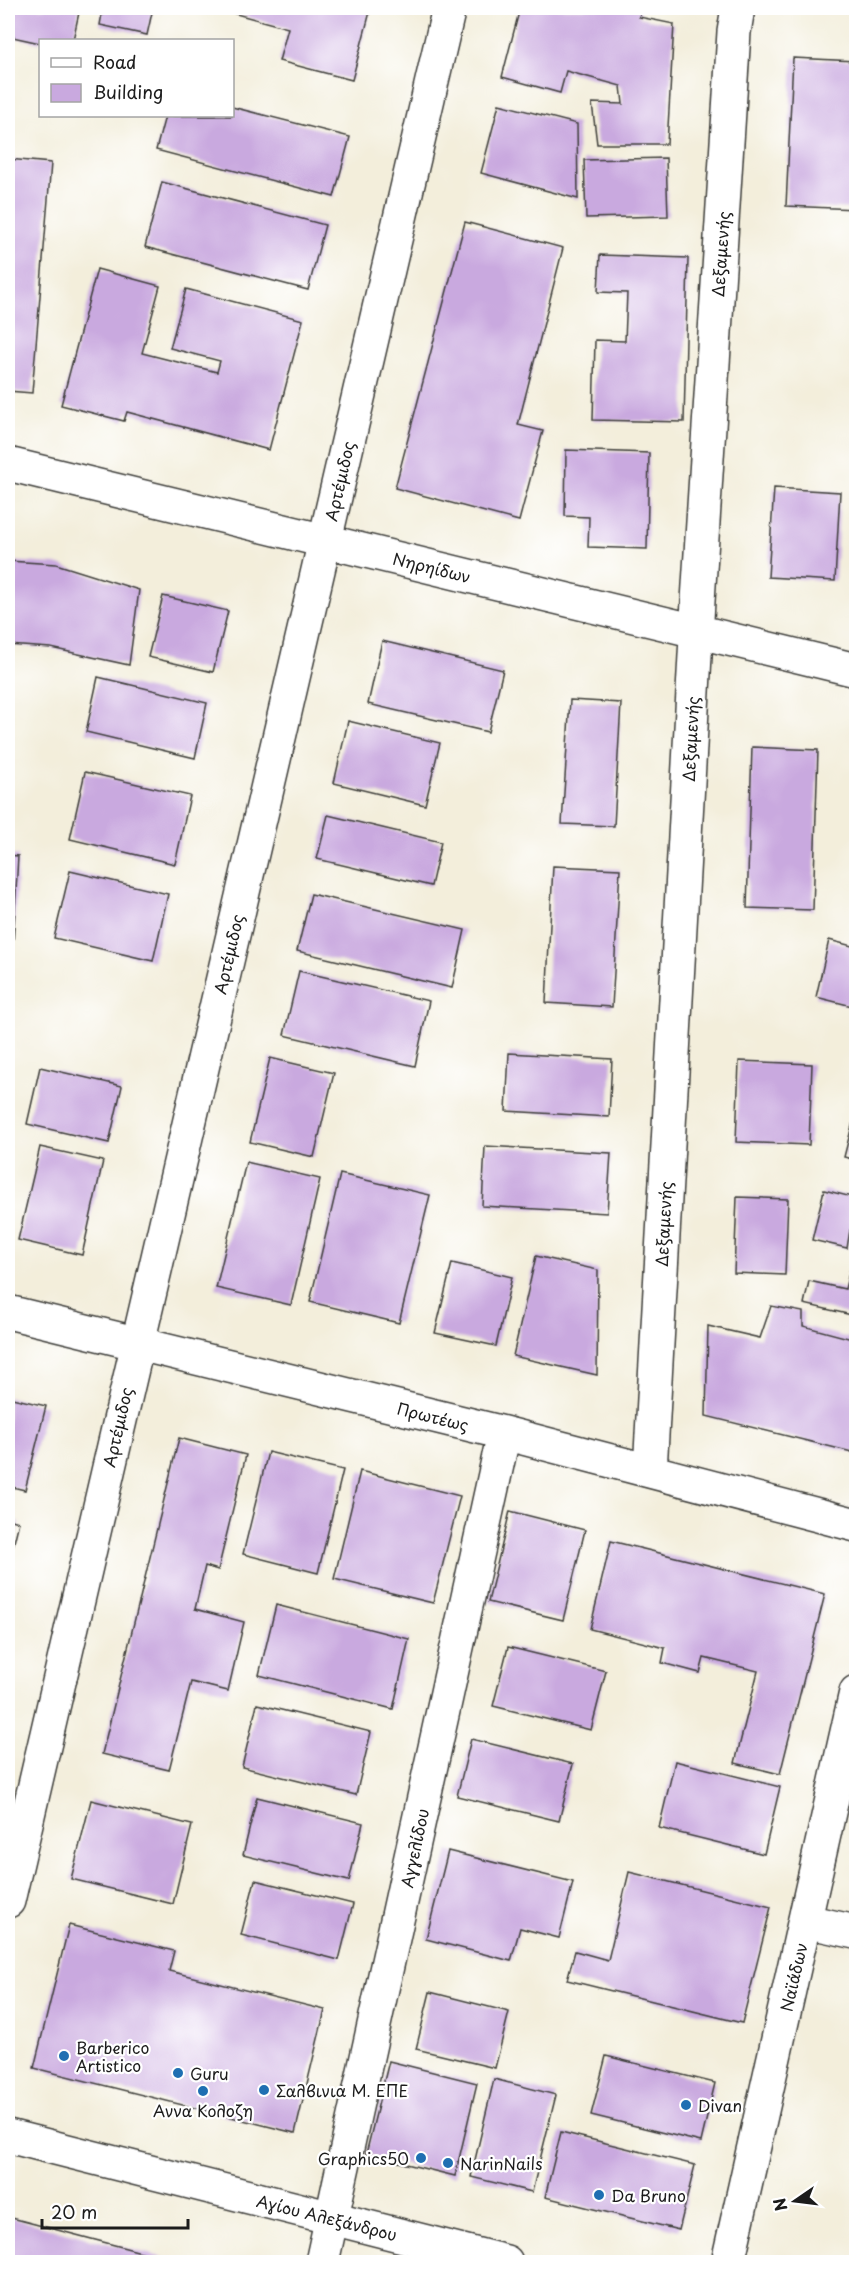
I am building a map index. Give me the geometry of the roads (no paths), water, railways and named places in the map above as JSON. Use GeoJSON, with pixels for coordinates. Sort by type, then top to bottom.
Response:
{"type":"FeatureCollection","features":[{"type":"Feature","properties":{"kind":"street","name":"Αρτέμιδος"},"geometry":{"type":"LineString","coordinates":[[8,1901],[136,1342],[449,8]]}},
{"type":"Feature","properties":{"kind":"street","name":"Δεξαμενής"},"geometry":{"type":"LineString","coordinates":[[650,1471],[696,631],[734,32],[738,8]]}},
{"type":"Feature","properties":{"kind":"street","name":"Νηρηίδων"},"geometry":{"type":"LineString","coordinates":[[8,464],[856,670]]}},
{"type":"Feature","properties":{"kind":"street","name":"Πρωτέως"},"geometry":{"type":"LineString","coordinates":[[8,1312],[504,1433],[856,1525]]}},
{"type":"Feature","properties":{"kind":"street","name":"Αγγελίδου"},"geometry":{"type":"LineString","coordinates":[[322,2262],[504,1433]]}},
{"type":"Feature","properties":{"kind":"street","name":"Ναϊάδων"},"geometry":{"type":"LineString","coordinates":[[728,2262],[856,1692]]}},
{"type":"Feature","properties":{"kind":"street"},"geometry":{"type":"LineString","coordinates":[[805,1921],[856,1932]]}},
{"type":"Feature","properties":{"kind":"street","name":"Αγίου Αλεξάνδρου"},"geometry":{"type":"LineString","coordinates":[[8,2136],[506,2262]]}},
{"type":"Feature","properties":{"kind":"place","name":"Barberico Artistico"},"geometry":{"type":"Point","coordinates":[64,2056]}},
{"type":"Feature","properties":{"kind":"place","name":"Guru"},"geometry":{"type":"Point","coordinates":[178,2073]}},
{"type":"Feature","properties":{"kind":"place","name":"Σαλβινια Μ. ΕΠΕ"},"geometry":{"type":"Point","coordinates":[264,2090]}},
{"type":"Feature","properties":{"kind":"place","name":"Αννα Κολοζη"},"geometry":{"type":"Point","coordinates":[203,2091]}},
{"type":"Feature","properties":{"kind":"place","name":"Divan"},"geometry":{"type":"Point","coordinates":[686,2105]}},
{"type":"Feature","properties":{"kind":"place","name":"Graphics50"},"geometry":{"type":"Point","coordinates":[421,2158]}},
{"type":"Feature","properties":{"kind":"place","name":"NarinNails"},"geometry":{"type":"Point","coordinates":[448,2163]}},
{"type":"Feature","properties":{"kind":"place","name":"Da Bruno"},"geometry":{"type":"Point","coordinates":[599,2195]}}]}
